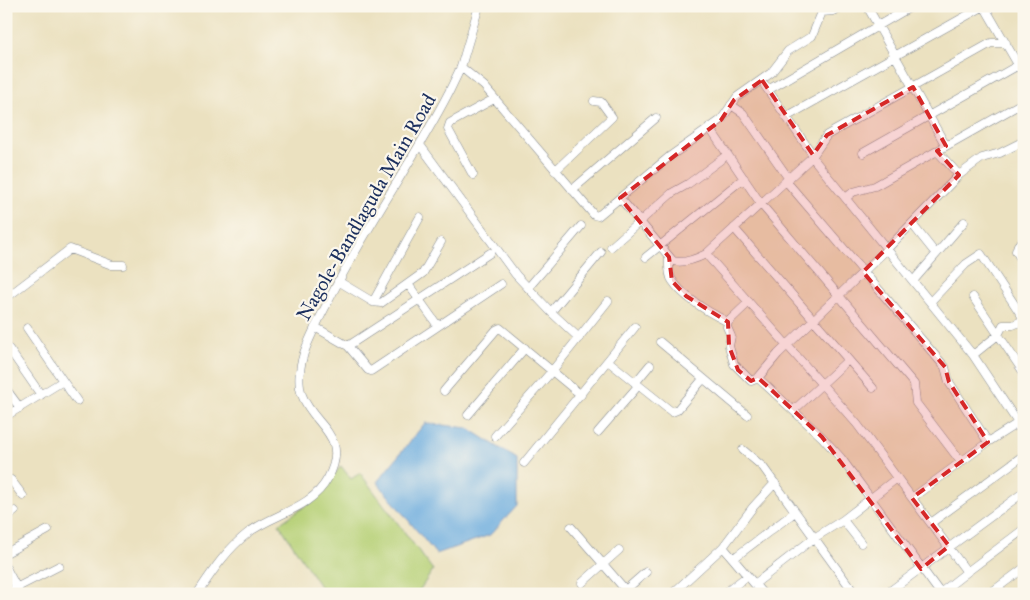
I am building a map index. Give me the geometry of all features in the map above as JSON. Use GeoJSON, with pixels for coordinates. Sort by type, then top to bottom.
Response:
{"type":"FeatureCollection","features":[{"type":"Feature","properties":{"kind":"street","name":"Nagole-Bandlaguda Main Road"},"geometry":{"type":"LineString","coordinates":[[197,594],[228,550],[250,532],[304,502],[321,488],[331,473],[334,454],[333,440],[302,394],[300,383],[303,354],[338,282],[375,214],[420,145],[450,92],[461,67],[479,6]]}},
{"type":"Feature","properties":{"kind":"street"},"geometry":{"type":"LineString","coordinates":[[461,67],[478,80],[555,171],[594,215],[598,216],[709,127],[721,120],[738,97],[771,73],[788,51],[812,36],[822,12],[833,11],[843,6]]}},
{"type":"Feature","properties":{"kind":"street"},"geometry":{"type":"LineString","coordinates":[[867,6],[946,146]]}},
{"type":"Feature","properties":{"kind":"street"},"geometry":{"type":"LineString","coordinates":[[768,90],[912,6]]}},
{"type":"Feature","properties":{"kind":"street"},"geometry":{"type":"LineString","coordinates":[[786,117],[984,6],[1021,64],[1024,75]]}},
{"type":"Feature","properties":{"kind":"street"},"geometry":{"type":"LineString","coordinates":[[620,198],[669,257],[679,263],[706,254],[812,156],[826,135],[990,43],[1006,43]]}},
{"type":"Feature","properties":{"kind":"street"},"geometry":{"type":"LineString","coordinates":[[863,153],[1021,64]]}},
{"type":"Feature","properties":{"kind":"street"},"geometry":{"type":"LineString","coordinates":[[762,80],[812,156],[973,355],[1021,421],[1024,432]]}},
{"type":"Feature","properties":{"kind":"street"},"geometry":{"type":"LineString","coordinates":[[473,175],[448,129],[450,123],[494,99]]}},
{"type":"Feature","properties":{"kind":"street"},"geometry":{"type":"LineString","coordinates":[[555,171],[612,117],[601,102],[594,101]]}},
{"type":"Feature","properties":{"kind":"street"},"geometry":{"type":"LineString","coordinates":[[846,198],[853,192],[874,186],[1024,102]]}},
{"type":"Feature","properties":{"kind":"street"},"geometry":{"type":"LineString","coordinates":[[731,105],[743,113],[787,180],[945,367],[949,382],[988,442]]}},
{"type":"Feature","properties":{"kind":"street"},"geometry":{"type":"LineString","coordinates":[[572,190],[656,118]]}},
{"type":"Feature","properties":{"kind":"street"},"geometry":{"type":"LineString","coordinates":[[709,127],[761,204],[914,384],[916,403],[961,462]]}},
{"type":"Feature","properties":{"kind":"street"},"geometry":{"type":"LineString","coordinates":[[749,302],[728,322],[727,327],[731,336],[729,346],[734,364],[751,381],[758,378],[787,345],[888,248],[959,174],[982,158],[1000,153],[1024,141]]}},
{"type":"Feature","properties":{"kind":"street"},"geometry":{"type":"LineString","coordinates":[[420,145],[528,288],[579,338]]}},
{"type":"Feature","properties":{"kind":"street"},"geometry":{"type":"LineString","coordinates":[[937,151],[959,174]]}},
{"type":"Feature","properties":{"kind":"street"},"geometry":{"type":"LineString","coordinates":[[611,247],[672,193],[688,184],[727,155]]}},
{"type":"Feature","properties":{"kind":"street"},"geometry":{"type":"LineString","coordinates":[[646,257],[744,178]]}},
{"type":"Feature","properties":{"kind":"street"},"geometry":{"type":"LineString","coordinates":[[374,302],[420,217]]}},
{"type":"Feature","properties":{"kind":"street"},"geometry":{"type":"LineString","coordinates":[[914,280],[964,222]]}},
{"type":"Feature","properties":{"kind":"street"},"geometry":{"type":"LineString","coordinates":[[912,224],[936,254]]}},
{"type":"Feature","properties":{"kind":"street"},"geometry":{"type":"LineString","coordinates":[[528,288],[580,226]]}},
{"type":"Feature","properties":{"kind":"street"},"geometry":{"type":"LineString","coordinates":[[734,228],[873,388]]}},
{"type":"Feature","properties":{"kind":"street"},"geometry":{"type":"LineString","coordinates":[[1024,240],[1018,245],[1016,251],[1024,264]]}},
{"type":"Feature","properties":{"kind":"street"},"geometry":{"type":"LineString","coordinates":[[338,282],[374,302],[381,303],[426,270],[441,242]]}},
{"type":"Feature","properties":{"kind":"street"},"geometry":{"type":"LineString","coordinates":[[6,298],[70,250],[112,265],[123,265]]}},
{"type":"Feature","properties":{"kind":"street"},"geometry":{"type":"LineString","coordinates":[[551,312],[601,252]]}},
{"type":"Feature","properties":{"kind":"street"},"geometry":{"type":"LineString","coordinates":[[348,346],[490,253]]}},
{"type":"Feature","properties":{"kind":"street"},"geometry":{"type":"LineString","coordinates":[[706,254],[857,424],[967,572]]}},
{"type":"Feature","properties":{"kind":"street"},"geometry":{"type":"LineString","coordinates":[[931,301],[966,264],[981,254],[1024,320],[1013,325],[1003,325],[998,335],[973,355]]}},
{"type":"Feature","properties":{"kind":"street"},"geometry":{"type":"LineString","coordinates":[[669,257],[668,268],[672,280],[686,296],[728,322]]}},
{"type":"Feature","properties":{"kind":"street"},"geometry":{"type":"LineString","coordinates":[[408,284],[438,326]]}},
{"type":"Feature","properties":{"kind":"street"},"geometry":{"type":"LineString","coordinates":[[315,327],[348,346],[368,370],[371,370],[501,284]]}},
{"type":"Feature","properties":{"kind":"street"},"geometry":{"type":"LineString","coordinates":[[973,297],[1024,372]]}},
{"type":"Feature","properties":{"kind":"street"},"geometry":{"type":"LineString","coordinates":[[495,436],[552,371],[608,302]]}},
{"type":"Feature","properties":{"kind":"street"},"geometry":{"type":"LineString","coordinates":[[524,463],[581,396],[635,326]]}},
{"type":"Feature","properties":{"kind":"street"},"geometry":{"type":"LineString","coordinates":[[27,328],[77,401]]}},
{"type":"Feature","properties":{"kind":"street"},"geometry":{"type":"LineString","coordinates":[[444,391],[498,328],[504,330],[581,396]]}},
{"type":"Feature","properties":{"kind":"street"},"geometry":{"type":"LineString","coordinates":[[660,342],[747,415]]}},
{"type":"Feature","properties":{"kind":"street"},"geometry":{"type":"LineString","coordinates":[[9,348],[41,395]]}},
{"type":"Feature","properties":{"kind":"street"},"geometry":{"type":"LineString","coordinates":[[468,415],[525,348]]}},
{"type":"Feature","properties":{"kind":"street"},"geometry":{"type":"LineString","coordinates":[[794,410],[848,360]]}},
{"type":"Feature","properties":{"kind":"street"},"geometry":{"type":"LineString","coordinates":[[608,361],[670,411],[674,412],[703,379]]}},
{"type":"Feature","properties":{"kind":"street"},"geometry":{"type":"LineString","coordinates":[[598,432],[650,366]]}},
{"type":"Feature","properties":{"kind":"street"},"geometry":{"type":"LineString","coordinates":[[758,378],[794,410],[841,458],[940,593],[1024,529]]}},
{"type":"Feature","properties":{"kind":"street"},"geometry":{"type":"LineString","coordinates":[[6,416],[63,381]]}},
{"type":"Feature","properties":{"kind":"street"},"geometry":{"type":"LineString","coordinates":[[6,389],[20,408]]}},
{"type":"Feature","properties":{"kind":"street"},"geometry":{"type":"LineString","coordinates":[[912,498],[988,442],[1021,421]]}},
{"type":"Feature","properties":{"kind":"street"},"geometry":{"type":"LineString","coordinates":[[743,450],[763,467],[855,594]]}},
{"type":"Feature","properties":{"kind":"street"},"geometry":{"type":"LineString","coordinates":[[931,523],[1024,455]]}},
{"type":"Feature","properties":{"kind":"street"},"geometry":{"type":"LineString","coordinates":[[756,584],[814,538],[843,520],[897,478]]}},
{"type":"Feature","properties":{"kind":"street"},"geometry":{"type":"LineString","coordinates":[[6,479],[11,480],[23,496]]}},
{"type":"Feature","properties":{"kind":"street"},"geometry":{"type":"LineString","coordinates":[[672,594],[723,547],[753,507],[775,483]]}},
{"type":"Feature","properties":{"kind":"street"},"geometry":{"type":"LineString","coordinates":[[886,594],[1024,492]]}},
{"type":"Feature","properties":{"kind":"street"},"geometry":{"type":"LineString","coordinates":[[6,518],[15,511]]}},
{"type":"Feature","properties":{"kind":"street"},"geometry":{"type":"LineString","coordinates":[[734,558],[795,512]]}},
{"type":"Feature","properties":{"kind":"street"},"geometry":{"type":"LineString","coordinates":[[843,520],[861,543]]}},
{"type":"Feature","properties":{"kind":"street"},"geometry":{"type":"LineString","coordinates":[[571,527],[625,592],[646,572]]}},
{"type":"Feature","properties":{"kind":"street"},"geometry":{"type":"LineString","coordinates":[[6,553],[48,530]]}},
{"type":"Feature","properties":{"kind":"street"},"geometry":{"type":"LineString","coordinates":[[723,547],[763,594]]}},
{"type":"Feature","properties":{"kind":"street"},"geometry":{"type":"LineString","coordinates":[[582,583],[619,550]]}},
{"type":"Feature","properties":{"kind":"street"},"geometry":{"type":"LineString","coordinates":[[6,593],[18,591],[59,566]]}},
{"type":"Feature","properties":{"kind":"street"},"geometry":{"type":"LineString","coordinates":[[6,568],[18,591]]}},
{"type":"Feature","properties":{"kind":"street"},"geometry":{"type":"LineString","coordinates":[[989,594],[1024,568]]}},
{"type":"Feature","properties":{"kind":"street"},"geometry":{"type":"LineString","coordinates":[[724,594],[747,576]]}},
{"type":"Feature","properties":{"kind":"highlighted area"},"geometry":{"type":"Polygon","coordinates":[[[762,80],[813,155],[827,135],[913,87],[946,146],[937,151],[959,175],[863,272],[945,367],[949,382],[988,442],[912,498],[949,546],[921,569],[822,437],[758,378],[751,381],[738,370],[729,346],[728,322],[686,296],[672,281],[669,257],[620,198],[721,120],[734,100],[762,80]]]}},
{"type":"Feature","properties":{"kind":"green space"},"geometry":{"type":"Polygon","coordinates":[[[341,466],[351,479],[360,473],[433,570],[417,594],[325,594],[279,524],[311,502],[341,466]]]}},
{"type":"Feature","properties":{"kind":"water"},"geometry":{"type":"Polygon","coordinates":[[[425,423],[468,428],[517,459],[517,506],[490,535],[436,554],[377,482],[425,423]]]}}]}
